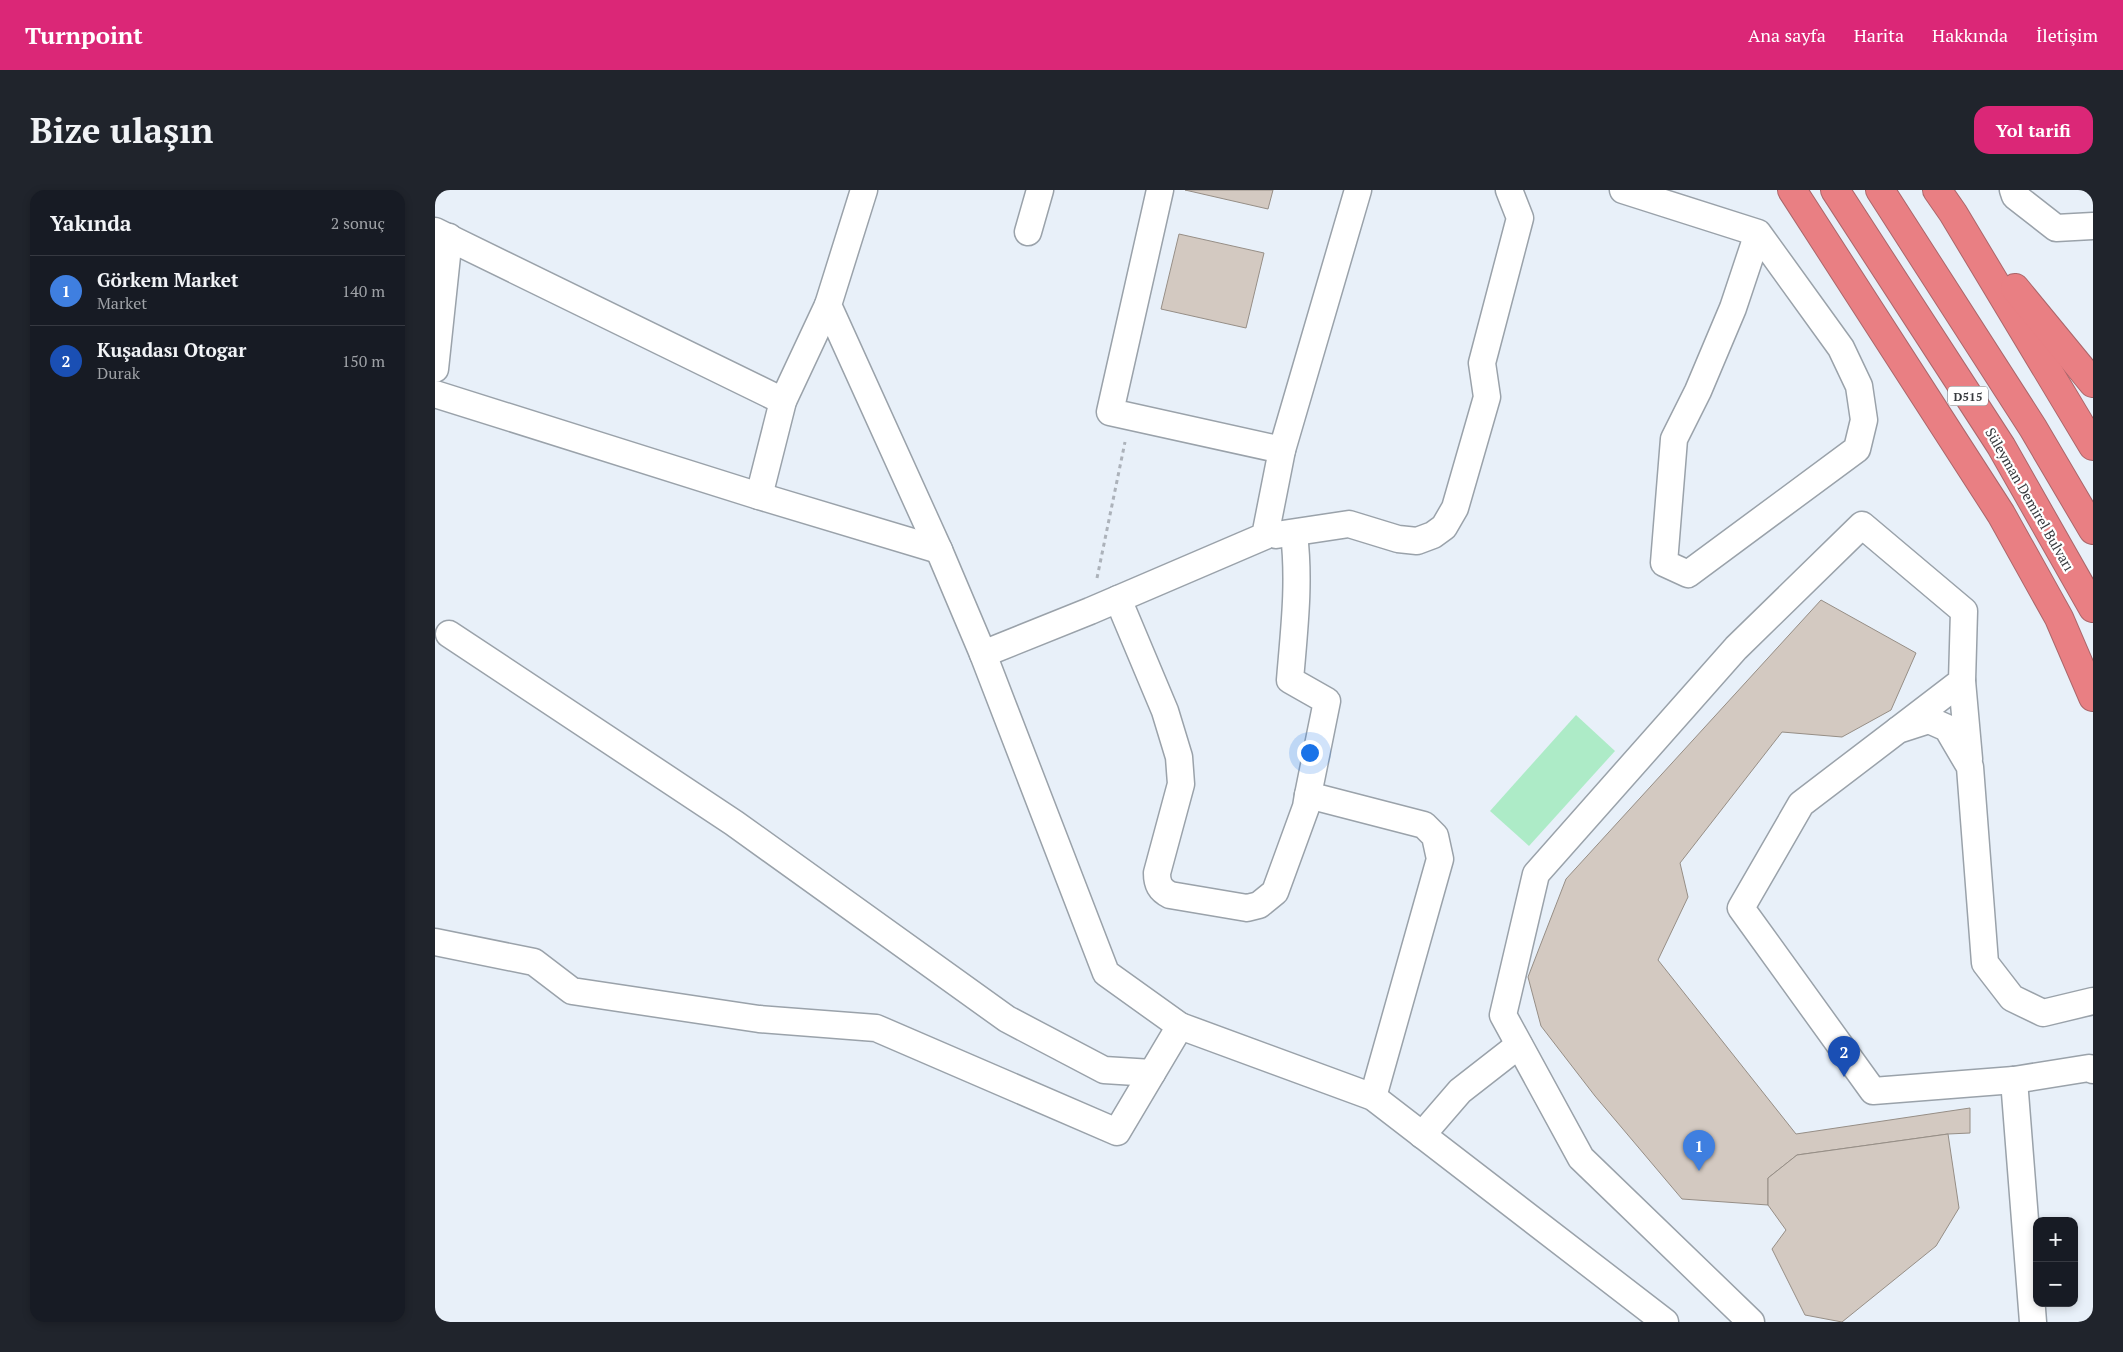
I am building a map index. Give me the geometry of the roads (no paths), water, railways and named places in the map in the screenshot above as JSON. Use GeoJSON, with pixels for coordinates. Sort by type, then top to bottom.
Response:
{"type":"FeatureCollection","features":[{"type":"Feature","properties":{"kind":"highway"},"geometry":{"type":"LineString","coordinates":[[1792,190],[2001,514],[2059,618],[2093,697]]}},
{"type":"Feature","properties":{"kind":"highway","name":"Süleyman Demirel Bulvarı"},"geometry":{"type":"LineString","coordinates":[[1835,190],[2001,446],[2093,608]]}},
{"type":"Feature","properties":{"kind":"highway","name":"D515"},"geometry":{"type":"LineString","coordinates":[[1881,190],[2033,428],[2093,530]]}},
{"type":"Feature","properties":{"kind":"highway"},"geometry":{"type":"LineString","coordinates":[[1937,190],[1953,213],[2093,446]]}},
{"type":"Feature","properties":{"kind":"highway"},"geometry":{"type":"LineString","coordinates":[[1953,213],[2093,383]]}},
{"type":"Feature","properties":{"kind":"street"},"geometry":{"type":"LineString","coordinates":[[759,496],[783,401],[828,305],[864,190]]}},
{"type":"Feature","properties":{"kind":"street"},"geometry":{"type":"LineString","coordinates":[[1028,232],[1040,190]]}},
{"type":"Feature","properties":{"kind":"street"},"geometry":{"type":"LineString","coordinates":[[1160,190],[1110,412],[1282,450]]}},
{"type":"Feature","properties":{"kind":"street"},"geometry":{"type":"LineString","coordinates":[[1265,536],[1282,450],[1358,190]]}},
{"type":"Feature","properties":{"kind":"street"},"geometry":{"type":"LineString","coordinates":[[983,654],[1265,536],[1294,534],[1349,524],[1398,539],[1417,540],[1433,535],[1444,527],[1455,508],[1487,397],[1482,363],[1520,218],[1509,190]]}},
{"type":"Feature","properties":{"kind":"street"},"geometry":{"type":"LineString","coordinates":[[1623,190],[1758,233],[1841,348],[1859,386],[1864,420],[1857,449],[1689,574],[1664,563],[1674,439],[1698,391],[1729,316],[1758,233]]}},
{"type":"Feature","properties":{"kind":"street"},"geometry":{"type":"LineString","coordinates":[[2013,190],[2015,196],[2056,228],[2093,226]]}},
{"type":"Feature","properties":{"kind":"street"},"geometry":{"type":"LineString","coordinates":[[435,369],[442,234],[783,401]]}},
{"type":"Feature","properties":{"kind":"street"},"geometry":{"type":"LineString","coordinates":[[828,305],[939,550],[983,654],[1106,974],[1180,1026],[1373,1097],[1665,1322]]}},
{"type":"Feature","properties":{"kind":"street"},"geometry":{"type":"LineString","coordinates":[[435,394],[759,496],[939,550]]}},
{"type":"Feature","properties":{"kind":"street"},"geometry":{"type":"LineString","coordinates":[[1751,1322],[1581,1158],[1503,1016],[1536,874],[1736,648],[1862,525],[1964,611],[1963,681],[1985,964],[2013,998],[2043,1013],[2093,1001]]}},
{"type":"Feature","properties":{"kind":"street"},"geometry":{"type":"LineString","coordinates":[[1117,599],[1165,711],[1179,757],[1181,784],[1157,873],[1159,886],[1170,895],[1247,908],[1259,905],[1275,892],[1306,807],[1327,702],[1290,680],[1298,566],[1294,534]]}},
{"type":"Feature","properties":{"kind":"street"},"geometry":{"type":"LineString","coordinates":[[449,634],[734,823],[1007,1019],[1104,1070],[1152,1073]]}},
{"type":"Feature","properties":{"kind":"street"},"geometry":{"type":"LineString","coordinates":[[1963,681],[1801,804],[1741,908],[1873,1091],[2015,1080],[2092,1068]]}},
{"type":"Feature","properties":{"kind":"street"},"geometry":{"type":"LineString","coordinates":[[1898,730],[1929,720],[1947,728],[1970,767]]}},
{"type":"Feature","properties":{"kind":"street"},"geometry":{"type":"LineString","coordinates":[[1308,795],[1424,825],[1435,836],[1440,859],[1373,1097]]}},
{"type":"Feature","properties":{"kind":"street"},"geometry":{"type":"LineString","coordinates":[[435,942],[534,962],[573,990],[759,1019],[875,1028],[1117,1132],[1180,1026]]}},
{"type":"Feature","properties":{"kind":"street"},"geometry":{"type":"LineString","coordinates":[[1422,1135],[1460,1091],[1519,1045]]}},
{"type":"Feature","properties":{"kind":"street"},"geometry":{"type":"LineString","coordinates":[[2015,1080],[2033,1322]]}},
{"type":"Feature","properties":{"kind":"place","name":"Kuşadası Otogar"},"geometry":{"type":"Point","coordinates":[1844,1077]}},
{"type":"Feature","properties":{"kind":"place","name":"Görkem Market"},"geometry":{"type":"Point","coordinates":[1699,1171]}}]}
